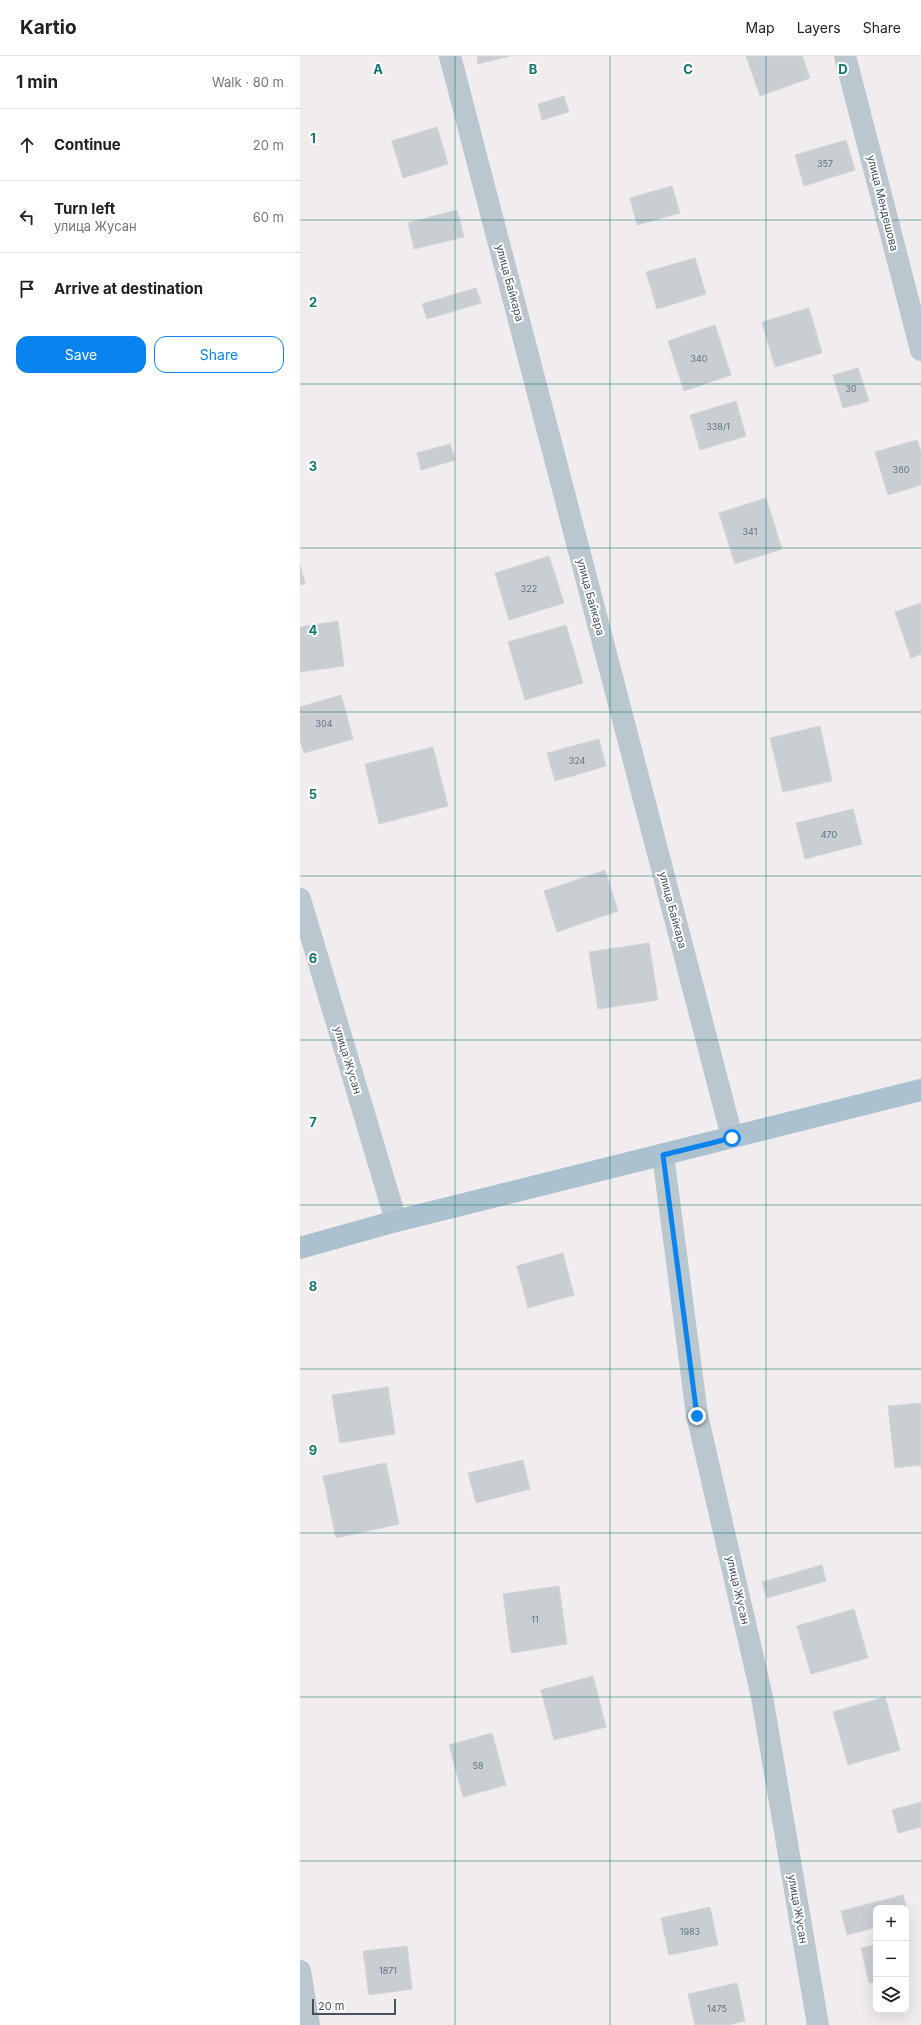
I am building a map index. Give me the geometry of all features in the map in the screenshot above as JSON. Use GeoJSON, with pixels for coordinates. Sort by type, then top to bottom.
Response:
{"type":"FeatureCollection","features":[{"type":"Feature","properties":{"kind":"main road"},"geometry":{"type":"LineString","coordinates":[[300,1248],[396,1221],[921,1090]]}},
{"type":"Feature","properties":{"kind":"street","name":"улица Байкара"},"geometry":{"type":"LineString","coordinates":[[450,56],[732,1138]]}},
{"type":"Feature","properties":{"kind":"street","name":"улица Мендешова"},"geometry":{"type":"LineString","coordinates":[[845,56],[921,350]]}},
{"type":"Feature","properties":{"kind":"street","name":"улица Жусан"},"geometry":{"type":"LineString","coordinates":[[300,899],[396,1221]]}},
{"type":"Feature","properties":{"kind":"street","name":"улица Жусан"},"geometry":{"type":"LineString","coordinates":[[663,1155],[697,1416],[762,1697],[818,2025]]}},
{"type":"Feature","properties":{"kind":"street"},"geometry":{"type":"LineString","coordinates":[[300,1971],[309,2025]]}},
{"type":"Feature","properties":{"kind":"building"},"geometry":{"type":"Polygon","coordinates":[[[477,56],[510,56],[478,64],[477,56]]]}},
{"type":"Feature","properties":{"kind":"building"},"geometry":{"type":"Polygon","coordinates":[[[746,56],[802,56],[810,78],[760,96],[746,56]]]}},
{"type":"Feature","properties":{"kind":"building"},"geometry":{"type":"Polygon","coordinates":[[[564,96],[569,112],[542,120],[538,104],[564,96]]]}},
{"type":"Feature","properties":{"kind":"building"},"geometry":{"type":"Polygon","coordinates":[[[437,127],[448,164],[403,178],[392,141],[437,127]]]}},
{"type":"Feature","properties":{"kind":"building"},"geometry":{"type":"Polygon","coordinates":[[[846,140],[855,170],[804,186],[795,155],[846,140]]]}},
{"type":"Feature","properties":{"kind":"building"},"geometry":{"type":"Polygon","coordinates":[[[672,186],[680,213],[637,225],[630,198],[672,186]]]}},
{"type":"Feature","properties":{"kind":"building"},"geometry":{"type":"Polygon","coordinates":[[[457,210],[464,237],[414,249],[408,223],[457,210]]]}},
{"type":"Feature","properties":{"kind":"building"},"geometry":{"type":"Polygon","coordinates":[[[695,258],[706,294],[657,309],[646,272],[695,258]]]}},
{"type":"Feature","properties":{"kind":"building"},"geometry":{"type":"Polygon","coordinates":[[[476,288],[481,303],[427,319],[422,304],[476,288]]]}},
{"type":"Feature","properties":{"kind":"building"},"geometry":{"type":"Polygon","coordinates":[[[809,308],[822,353],[775,367],[762,322],[809,308]]]}},
{"type":"Feature","properties":{"kind":"building"},"geometry":{"type":"Polygon","coordinates":[[[715,325],[731,375],[684,391],[668,341],[715,325]]]}},
{"type":"Feature","properties":{"kind":"building"},"geometry":{"type":"Polygon","coordinates":[[[858,368],[869,401],[843,408],[833,375],[858,368]]]}},
{"type":"Feature","properties":{"kind":"building"},"geometry":{"type":"Polygon","coordinates":[[[736,401],[746,436],[700,450],[690,415],[736,401]]]}},
{"type":"Feature","properties":{"kind":"building"},"geometry":{"type":"Polygon","coordinates":[[[917,440],[921,452],[921,485],[888,495],[875,452],[917,440]]]}},
{"type":"Feature","properties":{"kind":"building"},"geometry":{"type":"Polygon","coordinates":[[[450,444],[455,460],[421,470],[417,453],[450,444]]]}},
{"type":"Feature","properties":{"kind":"building"},"geometry":{"type":"Polygon","coordinates":[[[766,498],[782,549],[735,564],[719,513],[766,498]]]}},
{"type":"Feature","properties":{"kind":"building"},"geometry":{"type":"Polygon","coordinates":[[[549,556],[564,603],[509,620],[495,573],[549,556]]]}},
{"type":"Feature","properties":{"kind":"building"},"geometry":{"type":"Polygon","coordinates":[[[300,564],[305,584],[300,585],[300,564]]]}},
{"type":"Feature","properties":{"kind":"building"},"geometry":{"type":"Polygon","coordinates":[[[921,603],[921,654],[911,658],[895,612],[921,603]]]}},
{"type":"Feature","properties":{"kind":"building"},"geometry":{"type":"Polygon","coordinates":[[[338,621],[344,666],[300,672],[300,627],[338,621]]]}},
{"type":"Feature","properties":{"kind":"building"},"geometry":{"type":"Polygon","coordinates":[[[566,625],[583,683],[525,700],[508,642],[566,625]]]}},
{"type":"Feature","properties":{"kind":"building"},"geometry":{"type":"Polygon","coordinates":[[[341,695],[353,739],[304,753],[300,740],[300,707],[341,695]]]}},
{"type":"Feature","properties":{"kind":"building"},"geometry":{"type":"Polygon","coordinates":[[[820,726],[832,781],[783,792],[770,738],[820,726]]]}},
{"type":"Feature","properties":{"kind":"building"},"geometry":{"type":"Polygon","coordinates":[[[599,739],[606,766],[555,781],[547,753],[599,739]]]}},
{"type":"Feature","properties":{"kind":"building"},"geometry":{"type":"Polygon","coordinates":[[[433,747],[448,806],[379,824],[365,764],[433,747]]]}},
{"type":"Feature","properties":{"kind":"building"},"geometry":{"type":"Polygon","coordinates":[[[853,809],[862,844],[805,859],[796,823],[853,809]]]}},
{"type":"Feature","properties":{"kind":"building"},"geometry":{"type":"Polygon","coordinates":[[[605,870],[618,911],[557,932],[544,891],[605,870]]]}},
{"type":"Feature","properties":{"kind":"building"},"geometry":{"type":"Polygon","coordinates":[[[649,943],[658,1000],[598,1009],[589,952],[649,943]]]}},
{"type":"Feature","properties":{"kind":"building"},"geometry":{"type":"Polygon","coordinates":[[[563,1253],[574,1295],[528,1308],[517,1266],[563,1253]]]}},
{"type":"Feature","properties":{"kind":"building"},"geometry":{"type":"Polygon","coordinates":[[[388,1387],[395,1434],[340,1443],[332,1395],[388,1387]]]}},
{"type":"Feature","properties":{"kind":"building"},"geometry":{"type":"Polygon","coordinates":[[[921,1403],[921,1465],[895,1468],[888,1406],[921,1403]]]}},
{"type":"Feature","properties":{"kind":"building"},"geometry":{"type":"Polygon","coordinates":[[[523,1460],[530,1489],[476,1503],[468,1473],[523,1460]]]}},
{"type":"Feature","properties":{"kind":"building"},"geometry":{"type":"Polygon","coordinates":[[[386,1463],[399,1524],[336,1538],[323,1476],[386,1463]]]}},
{"type":"Feature","properties":{"kind":"building"},"geometry":{"type":"Polygon","coordinates":[[[822,1565],[826,1581],[767,1598],[762,1582],[822,1565]]]}},
{"type":"Feature","properties":{"kind":"building"},"geometry":{"type":"Polygon","coordinates":[[[559,1586],[567,1644],[511,1653],[503,1594],[559,1586]]]}},
{"type":"Feature","properties":{"kind":"building"},"geometry":{"type":"Polygon","coordinates":[[[854,1609],[868,1658],[811,1674],[797,1626],[854,1609]]]}},
{"type":"Feature","properties":{"kind":"building"},"geometry":{"type":"Polygon","coordinates":[[[593,1676],[606,1727],[554,1740],[541,1690],[593,1676]]]}},
{"type":"Feature","properties":{"kind":"building"},"geometry":{"type":"Polygon","coordinates":[[[885,1697],[900,1750],[848,1765],[833,1712],[885,1697]]]}},
{"type":"Feature","properties":{"kind":"building"},"geometry":{"type":"Polygon","coordinates":[[[492,1733],[506,1785],[463,1797],[449,1745],[492,1733]]]}},
{"type":"Feature","properties":{"kind":"building"},"geometry":{"type":"Polygon","coordinates":[[[921,1802],[921,1827],[898,1833],[892,1810],[921,1802]]]}},
{"type":"Feature","properties":{"kind":"building"},"geometry":{"type":"Polygon","coordinates":[[[903,1895],[906,1905],[873,1905],[873,1928],[847,1935],[841,1911],[903,1895]]]}},
{"type":"Feature","properties":{"kind":"building"},"geometry":{"type":"Polygon","coordinates":[[[710,1907],[718,1945],[669,1955],[661,1918],[710,1907]]]}},
{"type":"Feature","properties":{"kind":"building"},"geometry":{"type":"Polygon","coordinates":[[[407,1946],[412,1989],[369,1995],[363,1951],[407,1946]]]}},
{"type":"Feature","properties":{"kind":"building"},"geometry":{"type":"Polygon","coordinates":[[[873,1946],[873,1982],[869,1983],[861,1948],[873,1946]]]}},
{"type":"Feature","properties":{"kind":"building"},"geometry":{"type":"Polygon","coordinates":[[[737,1983],[745,2021],[727,2025],[695,2025],[688,1994],[737,1983]]]}},
{"type":"Feature","properties":{"kind":"route"},"geometry":{"type":"LineString","coordinates":[[697,1416],[663,1155],[732,1138]]}}]}
